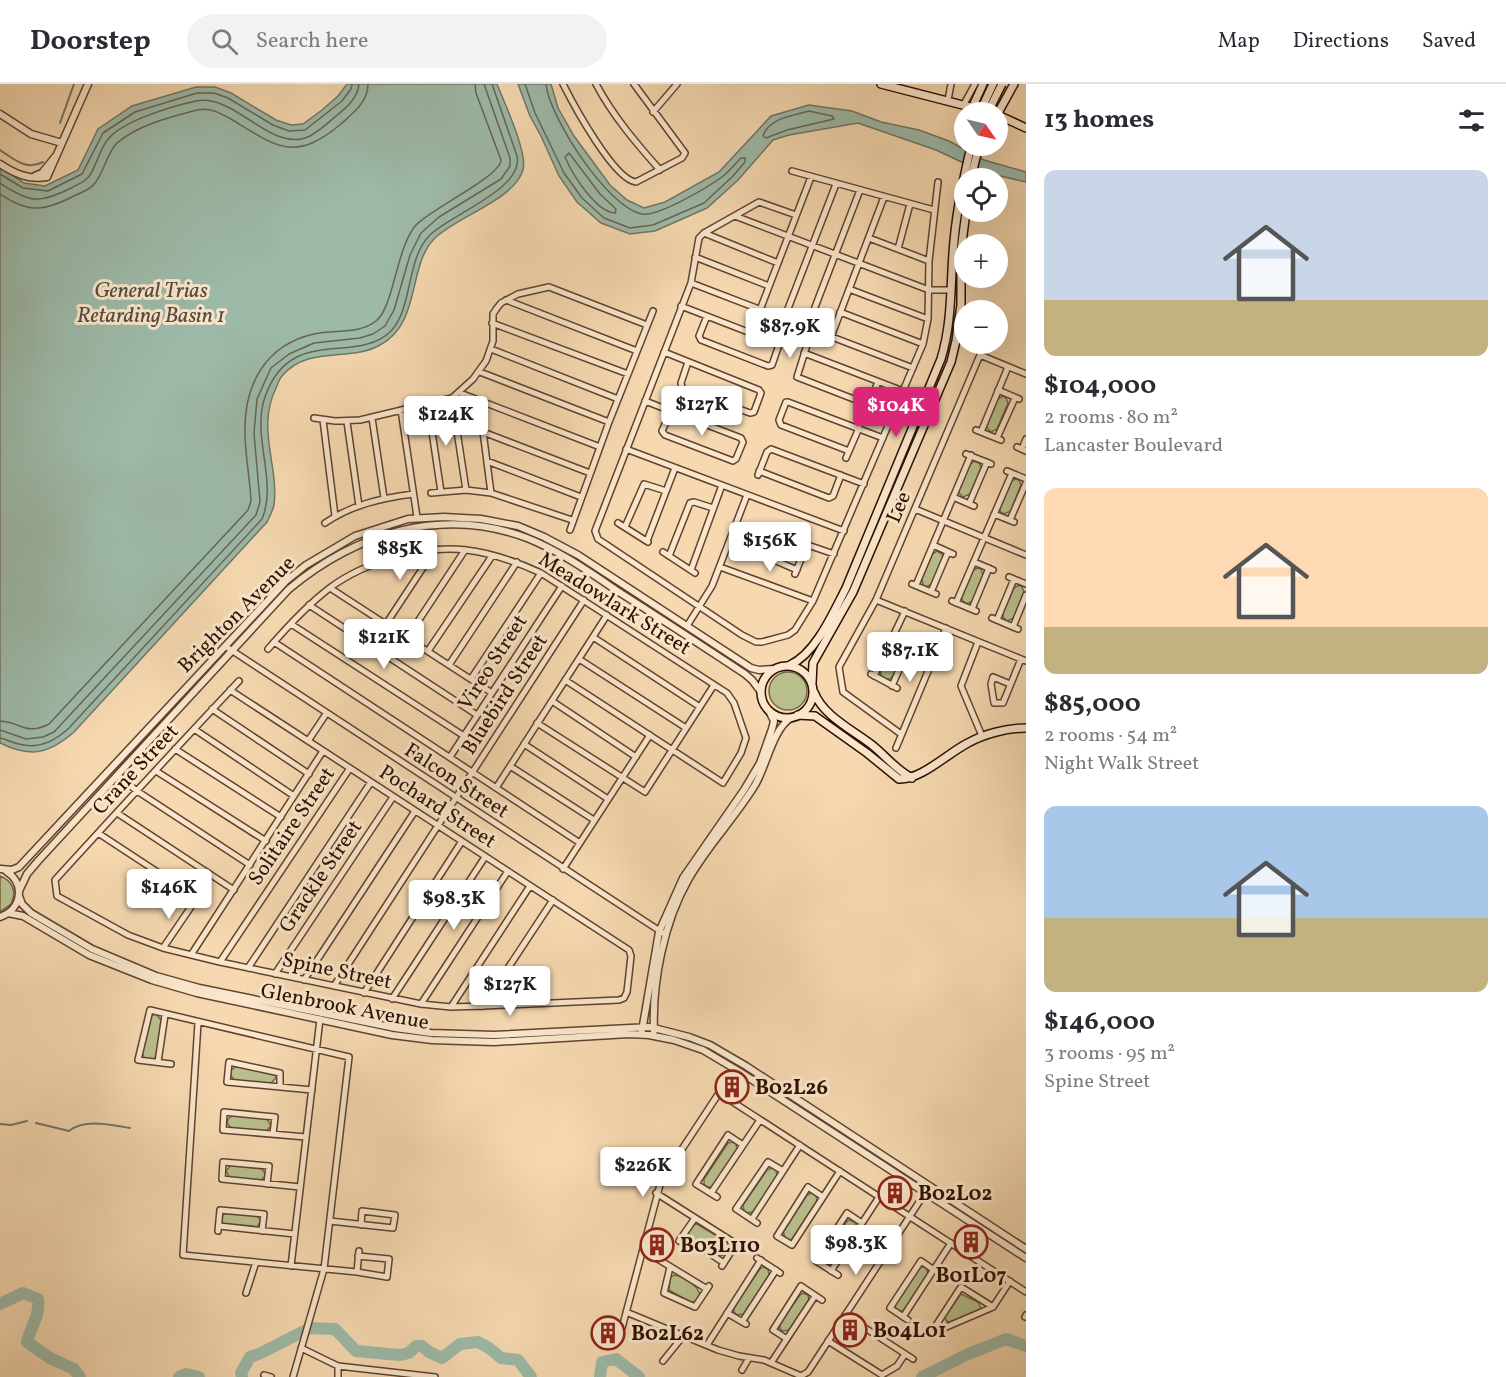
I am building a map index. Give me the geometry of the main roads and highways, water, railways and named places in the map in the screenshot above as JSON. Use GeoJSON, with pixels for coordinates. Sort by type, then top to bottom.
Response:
{"type":"FeatureCollection","features":[{"type":"Feature","properties":{"kind":"main road"},"geometry":{"type":"LineString","coordinates":[[881,84],[905,86],[956,102]]}},
{"type":"Feature","properties":{"kind":"main road"},"geometry":{"type":"LineString","coordinates":[[976,102],[983,84]]}},
{"type":"Feature","properties":{"kind":"main road"},"geometry":{"type":"LineString","coordinates":[[985,102],[993,84]]}},
{"type":"Feature","properties":{"kind":"main road"},"geometry":{"type":"LineString","coordinates":[[994,102],[1002,84]]}},
{"type":"Feature","properties":{"kind":"main road"},"geometry":{"type":"LineString","coordinates":[[1004,102],[1014,84]]}},
{"type":"Feature","properties":{"kind":"main road"},"geometry":{"type":"LineString","coordinates":[[1008,119],[1026,128]]}},
{"type":"Feature","properties":{"kind":"main road"},"geometry":{"type":"LineString","coordinates":[[961,222],[951,290],[949,325],[941,360],[862,552],[828,621],[803,657],[790,665],[774,669],[764,679],[761,692],[764,704],[769,711],[776,715],[815,716],[867,753],[895,777],[904,779],[912,778],[982,736],[1026,728]]}},
{"type":"Feature","properties":{"kind":"main road"},"geometry":{"type":"LineString","coordinates":[[795,717],[810,705],[813,663],[854,592],[951,362],[962,305],[961,222]]}},
{"type":"Feature","properties":{"kind":"main road"},"geometry":{"type":"LineString","coordinates":[[790,665],[803,671],[813,686],[818,701],[828,711],[874,747],[897,769],[912,778]]}},
{"type":"Feature","properties":{"kind":"water","name":"General Trias Retarding Basin 1"},"geometry":{"type":"Polygon","coordinates":[[[347,84],[497,84],[519,140],[524,162],[523,170],[508,191],[434,239],[420,264],[408,309],[393,335],[369,350],[304,360],[292,366],[281,377],[270,403],[268,418],[275,490],[274,505],[267,522],[74,732],[56,745],[39,751],[21,751],[0,743],[0,167],[24,183],[45,186],[78,170],[98,129],[132,106],[196,87],[215,87],[231,93],[276,120],[291,125],[303,124],[338,96],[347,84]]]}},
{"type":"Feature","properties":{"kind":"water"},"geometry":{"type":"Polygon","coordinates":[[[518,84],[551,84],[558,108],[574,136],[610,185],[627,200],[644,208],[665,202],[719,172],[771,116],[809,105],[852,111],[881,122],[919,130],[954,144],[954,156],[977,156],[1026,172],[1026,182],[1008,178],[1008,168],[974,168],[936,150],[858,123],[773,140],[738,180],[707,208],[655,231],[630,234],[601,223],[577,202],[559,176],[530,116],[518,84]]]}},
{"type":"Feature","properties":{"kind":"waterway"},"geometry":{"type":"LineString","coordinates":[[60,123],[74,84]]}},
{"type":"Feature","properties":{"kind":"waterway"},"geometry":{"type":"LineString","coordinates":[[0,150],[26,165],[43,162]]}},
{"type":"Feature","properties":{"kind":"waterway"},"geometry":{"type":"LineString","coordinates":[[0,1124],[11,1125],[27,1121]]}},
{"type":"Feature","properties":{"kind":"waterway"},"geometry":{"type":"LineString","coordinates":[[36,1123],[69,1131],[75,1127],[90,1124],[130,1128]]}},
{"type":"Feature","properties":{"kind":"waterway"},"geometry":{"type":"LineString","coordinates":[[0,1304],[23,1293],[38,1299],[36,1316],[27,1342],[50,1358],[74,1369],[80,1377]]}},
{"type":"Feature","properties":{"kind":"waterway"},"geometry":{"type":"LineString","coordinates":[[242,1377],[241,1373],[250,1357],[310,1328],[335,1329],[356,1351],[400,1355],[409,1353],[416,1346],[422,1346],[442,1358],[460,1344],[478,1342],[501,1358],[518,1360],[531,1377]]}},
{"type":"Feature","properties":{"kind":"waterway"},"geometry":{"type":"LineString","coordinates":[[922,1377],[966,1355],[1006,1339],[1026,1346]]}},
{"type":"Feature","properties":{"kind":"waterway"},"geometry":{"type":"LineString","coordinates":[[600,1377],[602,1362],[616,1359],[639,1377]]}},
{"type":"Feature","properties":{"kind":"waterway"},"geometry":{"type":"LineString","coordinates":[[179,1377],[186,1374],[199,1377]]}},
{"type":"Feature","properties":{"kind":"place","name":"B02L26"},"geometry":{"type":"Point","coordinates":[732,1087]}},
{"type":"Feature","properties":{"kind":"place","name":"B02L02"},"geometry":{"type":"Point","coordinates":[895,1193]}},
{"type":"Feature","properties":{"kind":"place","name":"B01L07"},"geometry":{"type":"Point","coordinates":[971,1242]}},
{"type":"Feature","properties":{"kind":"place","name":"B03L110"},"geometry":{"type":"Point","coordinates":[657,1245]}},
{"type":"Feature","properties":{"kind":"place","name":"B04L01"},"geometry":{"type":"Point","coordinates":[850,1330]}},
{"type":"Feature","properties":{"kind":"place","name":"B02L62"},"geometry":{"type":"Point","coordinates":[608,1333]}}]}
